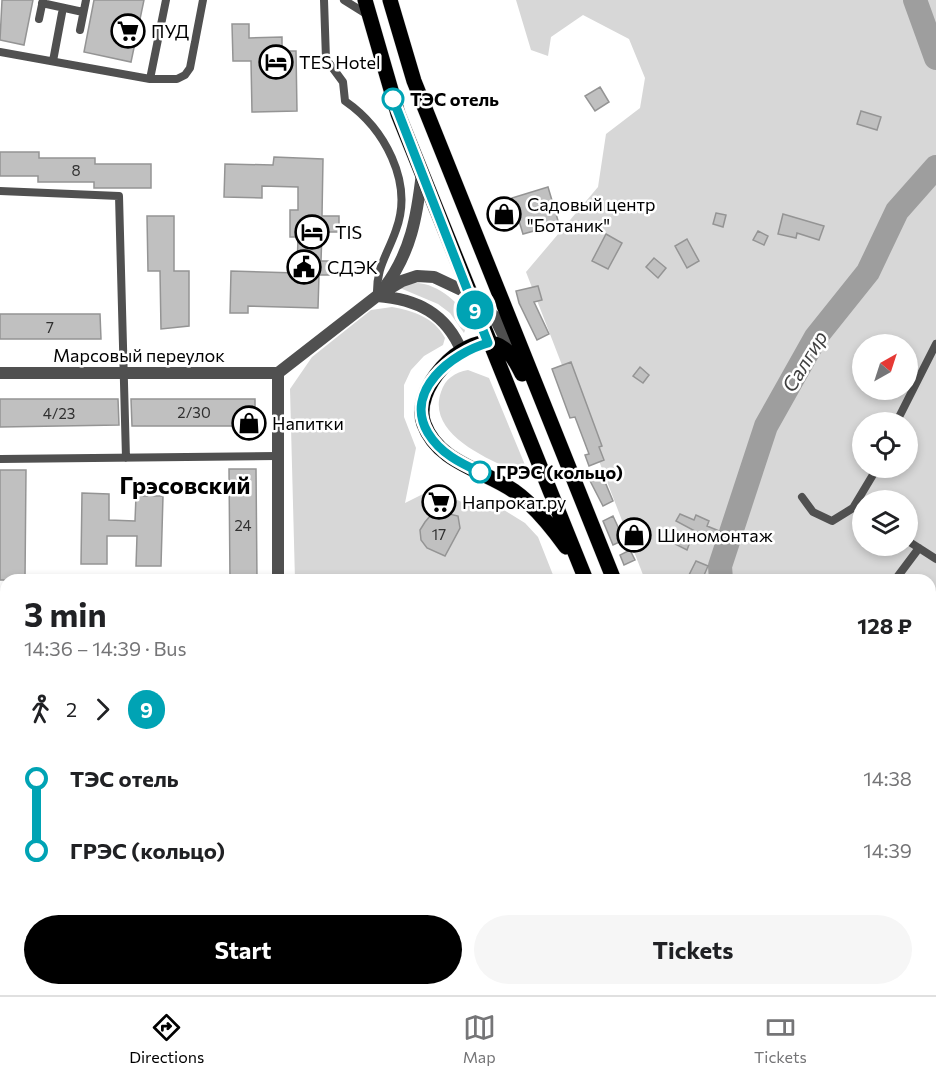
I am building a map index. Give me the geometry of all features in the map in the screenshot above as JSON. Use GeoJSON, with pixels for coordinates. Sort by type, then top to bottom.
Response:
{"type":"FeatureCollection","features":[{"type":"Feature","properties":{"kind":"main road"},"geometry":{"type":"LineString","coordinates":[[390,0],[414,81],[612,574]]}},
{"type":"Feature","properties":{"kind":"main road"},"geometry":{"type":"LineString","coordinates":[[367,7],[398,114],[422,170],[488,343],[583,574]]}},
{"type":"Feature","properties":{"kind":"main road"},"geometry":{"type":"LineString","coordinates":[[567,465],[519,369],[504,348],[488,343],[462,352],[446,363],[427,389],[422,403],[423,422],[429,435],[456,461],[495,479],[528,501],[549,524],[583,574]]}},
{"type":"Feature","properties":{"kind":"street"},"geometry":{"type":"LineString","coordinates":[[377,296],[397,270],[414,232],[422,170]]}},
{"type":"Feature","properties":{"kind":"street"},"geometry":{"type":"LineString","coordinates":[[278,574],[278,373],[377,296],[402,280],[417,276],[434,278],[468,293],[494,316],[501,326],[519,369]]}},
{"type":"Feature","properties":{"kind":"street"},"geometry":{"type":"LineString","coordinates":[[377,296],[403,298],[421,304],[450,328],[462,352]]}},
{"type":"Feature","properties":{"kind":"street","name":"Марсовый переулок"},"geometry":{"type":"LineString","coordinates":[[0,372],[278,373]]}},
{"type":"Feature","properties":{"kind":"lane"},"geometry":{"type":"LineString","coordinates":[[80,30],[86,0]]}},
{"type":"Feature","properties":{"kind":"lane"},"geometry":{"type":"LineString","coordinates":[[150,79],[166,0]]}},
{"type":"Feature","properties":{"kind":"lane"},"geometry":{"type":"LineString","coordinates":[[0,52],[150,79],[177,79],[185,75],[190,68],[203,0]]}},
{"type":"Feature","properties":{"kind":"lane"},"geometry":{"type":"LineString","coordinates":[[324,0],[326,60],[343,82],[345,102],[375,127],[387,145],[399,178],[400,216],[376,276],[377,296]]}},
{"type":"Feature","properties":{"kind":"lane"},"geometry":{"type":"LineString","coordinates":[[344,0],[367,7]]}},
{"type":"Feature","properties":{"kind":"lane"},"geometry":{"type":"LineString","coordinates":[[39,19],[43,2],[84,12]]}},
{"type":"Feature","properties":{"kind":"lane"},"geometry":{"type":"LineString","coordinates":[[53,61],[62,13]]}},
{"type":"Feature","properties":{"kind":"lane"},"geometry":{"type":"LineString","coordinates":[[0,190],[119,196],[126,458]]}},
{"type":"Feature","properties":{"kind":"lane"},"geometry":{"type":"LineString","coordinates":[[902,412],[936,344]]}},
{"type":"Feature","properties":{"kind":"lane"},"geometry":{"type":"LineString","coordinates":[[0,459],[277,456]]}},
{"type":"Feature","properties":{"kind":"lane"},"geometry":{"type":"LineString","coordinates":[[802,497],[813,512],[832,520],[852,509]]}},
{"type":"Feature","properties":{"kind":"lane"},"geometry":{"type":"LineString","coordinates":[[900,574],[919,548],[936,559]]}},
{"type":"Feature","properties":{"kind":"shaded area"},"geometry":{"type":"Polygon","coordinates":[[[516,0],[936,0],[936,574],[643,574],[526,272],[598,187],[606,134],[640,108],[645,78],[629,39],[583,15],[551,37],[548,56],[531,50],[516,0]]]}},
{"type":"Feature","properties":{"kind":"shaded area"},"geometry":{"type":"Polygon","coordinates":[[[418,283],[435,288],[452,299],[464,315],[466,324],[464,333],[450,313],[438,304],[400,288],[405,284],[418,283]]]}},
{"type":"Feature","properties":{"kind":"shaded area"},"geometry":{"type":"Polygon","coordinates":[[[392,307],[415,313],[435,325],[445,338],[443,345],[424,356],[411,370],[404,385],[404,417],[416,448],[405,503],[433,489],[475,508],[499,507],[525,523],[538,537],[553,574],[295,574],[290,389],[312,357],[371,310],[392,307]]]}},
{"type":"Feature","properties":{"kind":"shaded area"},"geometry":{"type":"Polygon","coordinates":[[[468,370],[489,378],[530,477],[500,465],[467,446],[444,422],[439,408],[443,387],[451,377],[468,370]]]}},
{"type":"Feature","properties":{"kind":"building"},"geometry":{"type":"Polygon","coordinates":[[[2,0],[33,0],[24,45],[0,40],[2,0]]]}},
{"type":"Feature","properties":{"kind":"building"},"geometry":{"type":"Polygon","coordinates":[[[94,0],[144,0],[131,62],[84,52],[94,0]]]}},
{"type":"Feature","properties":{"kind":"building"},"geometry":{"type":"Polygon","coordinates":[[[232,24],[249,24],[249,38],[282,37],[282,51],[296,51],[297,111],[252,112],[251,61],[233,61],[232,24]]]}},
{"type":"Feature","properties":{"kind":"building"},"geometry":{"type":"Polygon","coordinates":[[[600,87],[609,102],[595,111],[585,96],[600,87]]]}},
{"type":"Feature","properties":{"kind":"building"},"geometry":{"type":"Polygon","coordinates":[[[861,111],[881,117],[877,130],[857,124],[861,111]]]}},
{"type":"Feature","properties":{"kind":"building"},"geometry":{"type":"Polygon","coordinates":[[[0,152],[39,152],[39,158],[95,158],[95,164],[151,164],[151,188],[94,188],[94,182],[38,182],[38,176],[0,176],[0,152]]]}},
{"type":"Feature","properties":{"kind":"building"},"geometry":{"type":"Polygon","coordinates":[[[274,157],[323,159],[322,216],[339,216],[339,232],[322,232],[321,261],[329,261],[329,275],[319,275],[318,308],[248,306],[248,313],[230,313],[231,271],[297,273],[298,237],[290,237],[290,210],[298,210],[298,187],[262,186],[262,198],[224,197],[225,164],[273,165],[274,157]]]}},
{"type":"Feature","properties":{"kind":"building"},"geometry":{"type":"Polygon","coordinates":[[[548,187],[559,224],[523,234],[512,198],[548,187]]]}},
{"type":"Feature","properties":{"kind":"building"},"geometry":{"type":"Polygon","coordinates":[[[716,213],[726,215],[723,227],[713,224],[716,213]]]}},
{"type":"Feature","properties":{"kind":"building"},"geometry":{"type":"Polygon","coordinates":[[[783,214],[824,226],[819,240],[797,233],[796,238],[778,234],[783,214]]]}},
{"type":"Feature","properties":{"kind":"building"},"geometry":{"type":"Polygon","coordinates":[[[147,216],[174,216],[174,271],[189,271],[189,326],[161,329],[160,271],[148,271],[147,216]]]}},
{"type":"Feature","properties":{"kind":"building"},"geometry":{"type":"Polygon","coordinates":[[[758,231],[768,236],[764,245],[753,240],[758,231]]]}},
{"type":"Feature","properties":{"kind":"building"},"geometry":{"type":"Polygon","coordinates":[[[606,234],[622,243],[608,269],[592,261],[606,234]]]}},
{"type":"Feature","properties":{"kind":"building"},"geometry":{"type":"Polygon","coordinates":[[[687,239],[699,261],[687,268],[675,246],[687,239]]]}},
{"type":"Feature","properties":{"kind":"building"},"geometry":{"type":"Polygon","coordinates":[[[654,258],[666,268],[658,278],[646,267],[654,258]]]}},
{"type":"Feature","properties":{"kind":"building"},"geometry":{"type":"Polygon","coordinates":[[[538,286],[542,300],[534,302],[549,334],[537,340],[519,303],[516,291],[538,286]]]}},
{"type":"Feature","properties":{"kind":"building"},"geometry":{"type":"Polygon","coordinates":[[[0,314],[100,314],[101,339],[0,339],[0,314]]]}},
{"type":"Feature","properties":{"kind":"building"},"geometry":{"type":"Polygon","coordinates":[[[571,362],[602,446],[599,447],[604,460],[589,466],[585,455],[589,454],[575,417],[570,418],[552,369],[571,362]]]}},
{"type":"Feature","properties":{"kind":"building"},"geometry":{"type":"Polygon","coordinates":[[[640,367],[649,375],[643,383],[633,376],[640,367]]]}},
{"type":"Feature","properties":{"kind":"building"},"geometry":{"type":"Polygon","coordinates":[[[0,399],[118,399],[119,425],[0,427],[0,399]]]}},
{"type":"Feature","properties":{"kind":"building"},"geometry":{"type":"Polygon","coordinates":[[[131,399],[255,399],[255,426],[132,426],[131,399]]]}},
{"type":"Feature","properties":{"kind":"building"},"geometry":{"type":"Polygon","coordinates":[[[229,469],[256,469],[257,574],[230,574],[229,469]]]}},
{"type":"Feature","properties":{"kind":"building"},"geometry":{"type":"Polygon","coordinates":[[[0,470],[26,470],[25,574],[0,574],[0,470]]]}},
{"type":"Feature","properties":{"kind":"building"},"geometry":{"type":"Polygon","coordinates":[[[600,470],[613,501],[603,506],[587,475],[600,470]]]}},
{"type":"Feature","properties":{"kind":"building"},"geometry":{"type":"Polygon","coordinates":[[[82,493],[109,494],[109,520],[135,521],[136,496],[163,496],[161,566],[136,566],[137,536],[107,536],[107,564],[81,564],[82,493]]]}},
{"type":"Feature","properties":{"kind":"building"},"geometry":{"type":"Polygon","coordinates":[[[441,512],[458,516],[460,528],[445,556],[427,548],[421,540],[420,530],[431,515],[441,512]]]}},
{"type":"Feature","properties":{"kind":"building"},"geometry":{"type":"Polygon","coordinates":[[[680,514],[694,520],[696,515],[709,521],[707,526],[724,533],[719,544],[676,521],[680,514]]]}},
{"type":"Feature","properties":{"kind":"building"},"geometry":{"type":"Polygon","coordinates":[[[613,516],[624,540],[613,545],[603,521],[613,516]]]}},
{"type":"Feature","properties":{"kind":"building"},"geometry":{"type":"Polygon","coordinates":[[[681,532],[692,537],[687,550],[675,544],[681,532]]]}},
{"type":"Feature","properties":{"kind":"building"},"geometry":{"type":"Polygon","coordinates":[[[630,550],[635,560],[624,565],[620,555],[630,550]]]}},
{"type":"Feature","properties":{"kind":"building"},"geometry":{"type":"Polygon","coordinates":[[[696,561],[708,566],[705,574],[690,574],[696,561]]]}},
{"type":"Feature","properties":{"kind":"waterway","name":"Салгир"},"geometry":{"type":"LineString","coordinates":[[915,0],[936,58]]}},
{"type":"Feature","properties":{"kind":"waterway","name":"Салгир"},"geometry":{"type":"LineString","coordinates":[[721,574],[720,566],[766,426],[816,337],[868,272],[897,211],[936,167]]}},
{"type":"Feature","properties":{"kind":"bus line","name":"9"},"geometry":{"type":"LineString","coordinates":[[393,99],[488,343],[462,352],[446,363],[436,374],[422,403],[423,422],[429,435],[445,452],[456,461],[480,472]]}},
{"type":"Feature","properties":{"kind":"place","name":"ПУД"},"geometry":{"type":"Point","coordinates":[128,31]}},
{"type":"Feature","properties":{"kind":"place","name":"TES Hotel"},"geometry":{"type":"Point","coordinates":[276,62]}},
{"type":"Feature","properties":{"kind":"place","name":"ТЭС отель"},"geometry":{"type":"Point","coordinates":[393,99]}},
{"type":"Feature","properties":{"kind":"place","name":"Садовый центр \"Ботаник\""},"geometry":{"type":"Point","coordinates":[504,214]}},
{"type":"Feature","properties":{"kind":"place","name":"TIS"},"geometry":{"type":"Point","coordinates":[312,232]}},
{"type":"Feature","properties":{"kind":"place","name":"СДЭК"},"geometry":{"type":"Point","coordinates":[304,267]}},
{"type":"Feature","properties":{"kind":"place","name":"Напитки"},"geometry":{"type":"Point","coordinates":[249,423]}},
{"type":"Feature","properties":{"kind":"place","name":"ГРЭС (кольцо)"},"geometry":{"type":"Point","coordinates":[480,472]}},
{"type":"Feature","properties":{"kind":"place","name":"Напрокат.ру"},"geometry":{"type":"Point","coordinates":[439,502]}},
{"type":"Feature","properties":{"kind":"place","name":"Шиномонтаж"},"geometry":{"type":"Point","coordinates":[634,535]}},
{"type":"Feature","properties":{"kind":"district","name":"Грэсовский"},"geometry":{"type":"Point","coordinates":[185,484]}}]}
